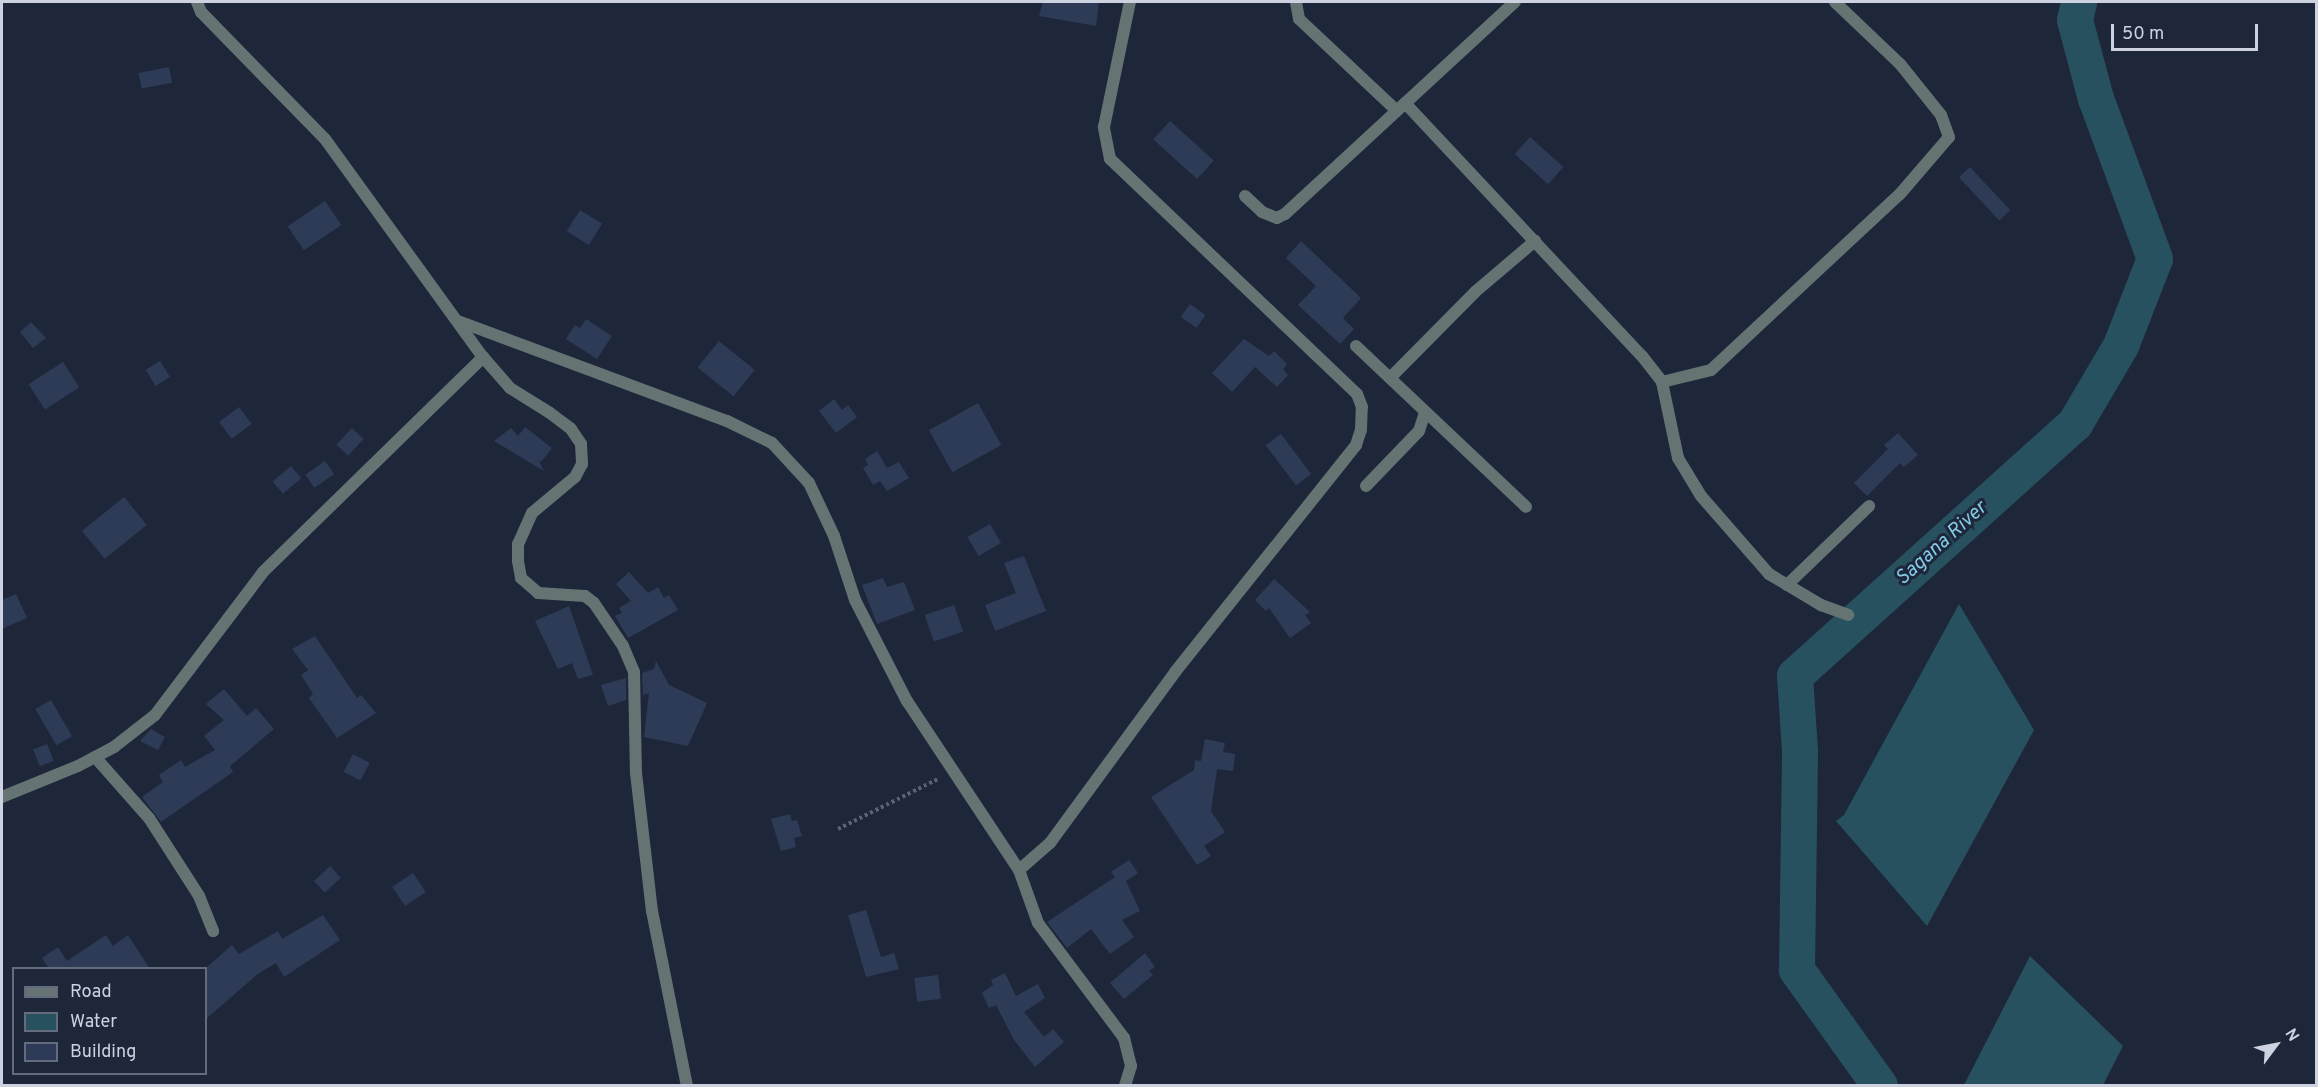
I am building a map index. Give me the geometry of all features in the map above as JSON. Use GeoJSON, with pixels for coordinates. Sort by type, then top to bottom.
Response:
{"type":"FeatureCollection","features":[{"type":"Feature","properties":{"kind":"street"},"geometry":{"type":"LineString","coordinates":[[197,2],[201,12],[325,139],[483,357],[510,388],[557,418],[581,444],[582,464],[575,477],[532,513],[518,544],[518,561],[521,578],[538,593],[585,596],[594,603],[624,646],[634,672],[636,772],[652,911],[687,1086]]}},
{"type":"Feature","properties":{"kind":"street"},"geometry":{"type":"LineString","coordinates":[[1018,870],[1050,843],[1161,690],[1356,445],[1361,430],[1362,406],[1357,394],[1110,159],[1104,127],[1130,2]]}},
{"type":"Feature","properties":{"kind":"street"},"geometry":{"type":"LineString","coordinates":[[1296,2],[1299,19],[1401,107],[1535,241],[1662,382],[1678,458],[1688,478],[1769,574],[1821,605],[1848,615]]}},
{"type":"Feature","properties":{"kind":"street"},"geometry":{"type":"LineString","coordinates":[[1245,196],[1262,212],[1277,218],[1285,214],[1515,2]]}},
{"type":"Feature","properties":{"kind":"street"},"geometry":{"type":"LineString","coordinates":[[1662,382],[1711,370],[1900,194],[1949,137],[1941,115],[1900,64],[1835,2]]}},
{"type":"Feature","properties":{"kind":"street"},"geometry":{"type":"LineString","coordinates":[[1391,377],[1475,292],[1535,241]]}},
{"type":"Feature","properties":{"kind":"street"},"geometry":{"type":"LineString","coordinates":[[458,321],[655,392],[772,443],[808,483],[834,536],[855,600],[907,701],[1018,870],[1038,923],[1124,1038],[1131,1066],[1125,1086]]}},
{"type":"Feature","properties":{"kind":"street"},"geometry":{"type":"LineString","coordinates":[[1356,346],[1526,507]]}},
{"type":"Feature","properties":{"kind":"street"},"geometry":{"type":"LineString","coordinates":[[2,797],[95,757],[155,715],[263,572],[483,357]]}},
{"type":"Feature","properties":{"kind":"street"},"geometry":{"type":"LineString","coordinates":[[1366,486],[1419,431],[1425,413]]}},
{"type":"Feature","properties":{"kind":"street"},"geometry":{"type":"LineString","coordinates":[[1787,585],[1869,506]]}},
{"type":"Feature","properties":{"kind":"street"},"geometry":{"type":"LineString","coordinates":[[95,757],[149,818],[199,896],[213,931]]}},
{"type":"Feature","properties":{"kind":"path"},"geometry":{"type":"LineString","coordinates":[[838,829],[941,777],[969,794]]}},
{"type":"Feature","properties":{"kind":"water"},"geometry":{"type":"Polygon","coordinates":[[[1959,604],[2034,730],[1927,926],[1836,821],[1844,815],[1959,604]]]}},
{"type":"Feature","properties":{"kind":"water"},"geometry":{"type":"Polygon","coordinates":[[[2030,956],[2123,1046],[2103,1085],[1964,1085],[2030,956]]]}},
{"type":"Feature","properties":{"kind":"building"},"geometry":{"type":"Polygon","coordinates":[[[1043,2],[1099,2],[1096,26],[1039,16],[1043,2]]]}},
{"type":"Feature","properties":{"kind":"building"},"geometry":{"type":"Polygon","coordinates":[[[169,67],[172,83],[142,89],[139,73],[169,67]]]}},
{"type":"Feature","properties":{"kind":"building"},"geometry":{"type":"Polygon","coordinates":[[[1170,121],[1214,160],[1197,179],[1153,140],[1170,121]]]}},
{"type":"Feature","properties":{"kind":"building"},"geometry":{"type":"Polygon","coordinates":[[[1530,137],[1563,167],[1548,184],[1515,154],[1530,137]]]}},
{"type":"Feature","properties":{"kind":"building"},"geometry":{"type":"Polygon","coordinates":[[[1970,167],[2010,210],[1999,220],[1959,177],[1970,167]]]}},
{"type":"Feature","properties":{"kind":"building"},"geometry":{"type":"Polygon","coordinates":[[[325,201],[341,225],[304,250],[288,226],[325,201]]]}},
{"type":"Feature","properties":{"kind":"building"},"geometry":{"type":"Polygon","coordinates":[[[580,210],[602,224],[589,245],[567,231],[580,210]]]}},
{"type":"Feature","properties":{"kind":"building"},"geometry":{"type":"Polygon","coordinates":[[[1301,241],[1361,298],[1343,318],[1354,329],[1340,344],[1298,305],[1316,286],[1286,258],[1301,241]]]}},
{"type":"Feature","properties":{"kind":"building"},"geometry":{"type":"Polygon","coordinates":[[[1190,304],[1206,315],[1196,328],[1181,317],[1190,304]]]}},
{"type":"Feature","properties":{"kind":"building"},"geometry":{"type":"Polygon","coordinates":[[[586,319],[612,336],[597,359],[566,339],[575,325],[580,328],[586,319]]]}},
{"type":"Feature","properties":{"kind":"building"},"geometry":{"type":"Polygon","coordinates":[[[31,322],[46,338],[33,348],[20,332],[31,322]]]}},
{"type":"Feature","properties":{"kind":"building"},"geometry":{"type":"Polygon","coordinates":[[[1244,339],[1269,356],[1274,351],[1287,364],[1283,369],[1288,375],[1277,387],[1255,367],[1232,392],[1212,373],[1244,339]]]}},
{"type":"Feature","properties":{"kind":"building"},"geometry":{"type":"Polygon","coordinates":[[[719,341],[755,370],[733,396],[698,367],[719,341]]]}},
{"type":"Feature","properties":{"kind":"building"},"geometry":{"type":"Polygon","coordinates":[[[160,361],[170,377],[156,386],[146,370],[160,361]]]}},
{"type":"Feature","properties":{"kind":"building"},"geometry":{"type":"Polygon","coordinates":[[[63,362],[79,387],[45,409],[29,384],[63,362]]]}},
{"type":"Feature","properties":{"kind":"building"},"geometry":{"type":"Polygon","coordinates":[[[834,399],[842,410],[848,405],[857,417],[836,433],[819,411],[834,399]]]}},
{"type":"Feature","properties":{"kind":"building"},"geometry":{"type":"Polygon","coordinates":[[[978,403],[1001,445],[952,472],[929,430],[978,403]]]}},
{"type":"Feature","properties":{"kind":"building"},"geometry":{"type":"Polygon","coordinates":[[[239,407],[252,424],[232,439],[219,422],[239,407]]]}},
{"type":"Feature","properties":{"kind":"building"},"geometry":{"type":"Polygon","coordinates":[[[525,427],[552,448],[541,462],[538,459],[544,471],[494,441],[511,428],[518,436],[525,427]]]}},
{"type":"Feature","properties":{"kind":"building"},"geometry":{"type":"Polygon","coordinates":[[[352,428],[364,439],[348,456],[336,445],[352,428]]]}},
{"type":"Feature","properties":{"kind":"building"},"geometry":{"type":"Polygon","coordinates":[[[1898,433],[1918,455],[1904,467],[1900,463],[1867,496],[1854,483],[1888,449],[1884,445],[1898,433]]]}},
{"type":"Feature","properties":{"kind":"building"},"geometry":{"type":"Polygon","coordinates":[[[1281,434],[1311,474],[1296,485],[1266,445],[1281,434]]]}},
{"type":"Feature","properties":{"kind":"building"},"geometry":{"type":"Polygon","coordinates":[[[877,451],[887,468],[899,462],[909,478],[887,491],[880,481],[873,485],[863,468],[868,465],[865,459],[877,451]]]}},
{"type":"Feature","properties":{"kind":"building"},"geometry":{"type":"Polygon","coordinates":[[[325,461],[334,474],[315,488],[305,475],[325,461]]]}},
{"type":"Feature","properties":{"kind":"building"},"geometry":{"type":"Polygon","coordinates":[[[291,466],[301,478],[283,494],[273,481],[291,466]]]}},
{"type":"Feature","properties":{"kind":"building"},"geometry":{"type":"Polygon","coordinates":[[[124,497],[147,525],[105,559],[82,531],[124,497]]]}},
{"type":"Feature","properties":{"kind":"building"},"geometry":{"type":"Polygon","coordinates":[[[990,524],[1001,543],[978,556],[967,537],[990,524]]]}},
{"type":"Feature","properties":{"kind":"building"},"geometry":{"type":"Polygon","coordinates":[[[1024,556],[1046,611],[995,631],[985,605],[1016,593],[1004,563],[1024,556]]]}},
{"type":"Feature","properties":{"kind":"building"},"geometry":{"type":"Polygon","coordinates":[[[629,572],[648,593],[658,587],[664,598],[669,595],[678,610],[628,638],[615,616],[622,613],[619,608],[631,601],[616,584],[629,572]]]}},
{"type":"Feature","properties":{"kind":"building"},"geometry":{"type":"Polygon","coordinates":[[[883,578],[887,587],[904,582],[915,610],[877,624],[862,585],[883,578]]]}},
{"type":"Feature","properties":{"kind":"building"},"geometry":{"type":"Polygon","coordinates":[[[1274,579],[1310,612],[1305,615],[1311,623],[1290,638],[1269,608],[1266,611],[1255,600],[1274,579]]]}},
{"type":"Feature","properties":{"kind":"building"},"geometry":{"type":"Polygon","coordinates":[[[16,594],[27,618],[2,629],[2,600],[16,594]]]}},
{"type":"Feature","properties":{"kind":"building"},"geometry":{"type":"Polygon","coordinates":[[[954,605],[963,631],[934,642],[925,615],[954,605]]]}},
{"type":"Feature","properties":{"kind":"building"},"geometry":{"type":"Polygon","coordinates":[[[569,606],[593,675],[578,679],[572,663],[558,669],[535,621],[569,606]]]}},
{"type":"Feature","properties":{"kind":"building"},"geometry":{"type":"Polygon","coordinates":[[[315,636],[357,698],[361,695],[376,713],[337,738],[309,698],[313,694],[301,675],[308,670],[292,649],[315,636]]]}},
{"type":"Feature","properties":{"kind":"building"},"geometry":{"type":"Polygon","coordinates":[[[656,661],[669,685],[707,703],[688,746],[644,737],[649,693],[643,695],[642,673],[654,669],[656,661]]]}},
{"type":"Feature","properties":{"kind":"building"},"geometry":{"type":"Polygon","coordinates":[[[626,678],[626,700],[608,706],[601,685],[626,678]]]}},
{"type":"Feature","properties":{"kind":"building"},"geometry":{"type":"Polygon","coordinates":[[[224,689],[247,716],[256,708],[274,729],[230,766],[233,772],[161,822],[142,797],[163,782],[159,775],[181,760],[185,767],[215,750],[204,736],[224,720],[206,704],[224,689]]]}},
{"type":"Feature","properties":{"kind":"building"},"geometry":{"type":"Polygon","coordinates":[[[51,700],[72,736],[56,745],[35,709],[51,700]]]}},
{"type":"Feature","properties":{"kind":"building"},"geometry":{"type":"Polygon","coordinates":[[[151,729],[165,737],[158,750],[140,741],[151,729]]]}},
{"type":"Feature","properties":{"kind":"building"},"geometry":{"type":"Polygon","coordinates":[[[1205,739],[1225,743],[1223,752],[1235,754],[1233,771],[1217,769],[1211,811],[1225,832],[1204,846],[1211,856],[1197,865],[1151,797],[1194,770],[1195,760],[1201,761],[1205,739]]]}},
{"type":"Feature","properties":{"kind":"building"},"geometry":{"type":"Polygon","coordinates":[[[47,744],[54,761],[40,766],[33,750],[47,744]]]}},
{"type":"Feature","properties":{"kind":"building"},"geometry":{"type":"Polygon","coordinates":[[[353,754],[370,763],[360,781],[344,772],[353,754]]]}},
{"type":"Feature","properties":{"kind":"building"},"geometry":{"type":"Polygon","coordinates":[[[790,814],[792,821],[797,820],[802,836],[794,838],[796,847],[781,851],[771,819],[790,814]]]}},
{"type":"Feature","properties":{"kind":"building"},"geometry":{"type":"Polygon","coordinates":[[[1129,860],[1138,873],[1126,881],[1140,911],[1122,920],[1134,937],[1110,954],[1091,929],[1067,948],[1047,922],[1115,877],[1111,872],[1129,860]]]}},
{"type":"Feature","properties":{"kind":"building"},"geometry":{"type":"Polygon","coordinates":[[[330,866],[341,878],[325,893],[314,881],[330,866]]]}},
{"type":"Feature","properties":{"kind":"building"},"geometry":{"type":"Polygon","coordinates":[[[413,873],[426,892],[405,906],[392,887],[413,873]]]}},
{"type":"Feature","properties":{"kind":"building"},"geometry":{"type":"Polygon","coordinates":[[[866,910],[881,957],[894,953],[899,969],[866,977],[848,915],[866,910]]]}},
{"type":"Feature","properties":{"kind":"building"},"geometry":{"type":"Polygon","coordinates":[[[323,915],[340,940],[284,977],[276,963],[259,973],[207,1018],[207,967],[232,945],[239,954],[278,931],[282,939],[323,915]]]}},
{"type":"Feature","properties":{"kind":"building"},"geometry":{"type":"Polygon","coordinates":[[[106,935],[113,946],[128,935],[149,967],[48,967],[42,958],[58,947],[67,961],[106,935]]]}},
{"type":"Feature","properties":{"kind":"building"},"geometry":{"type":"Polygon","coordinates":[[[1145,953],[1155,967],[1149,971],[1153,975],[1124,999],[1110,983],[1145,953]]]}},
{"type":"Feature","properties":{"kind":"building"},"geometry":{"type":"Polygon","coordinates":[[[1005,973],[1016,996],[1038,984],[1045,998],[1024,1012],[1044,1037],[1053,1029],[1064,1042],[1035,1067],[1014,1040],[996,1005],[989,1008],[982,993],[993,985],[991,980],[1005,973]]]}},
{"type":"Feature","properties":{"kind":"building"},"geometry":{"type":"Polygon","coordinates":[[[938,975],[941,999],[917,1002],[914,978],[938,975]]]}},
{"type":"Feature","properties":{"kind":"waterway","name":"Sagana River"},"geometry":{"type":"LineString","coordinates":[[1880,1086],[1797,970],[1800,751],[1795,676],[2075,424],[2121,346],[2155,259],[2096,99],[2075,20],[2079,2]]}}]}
